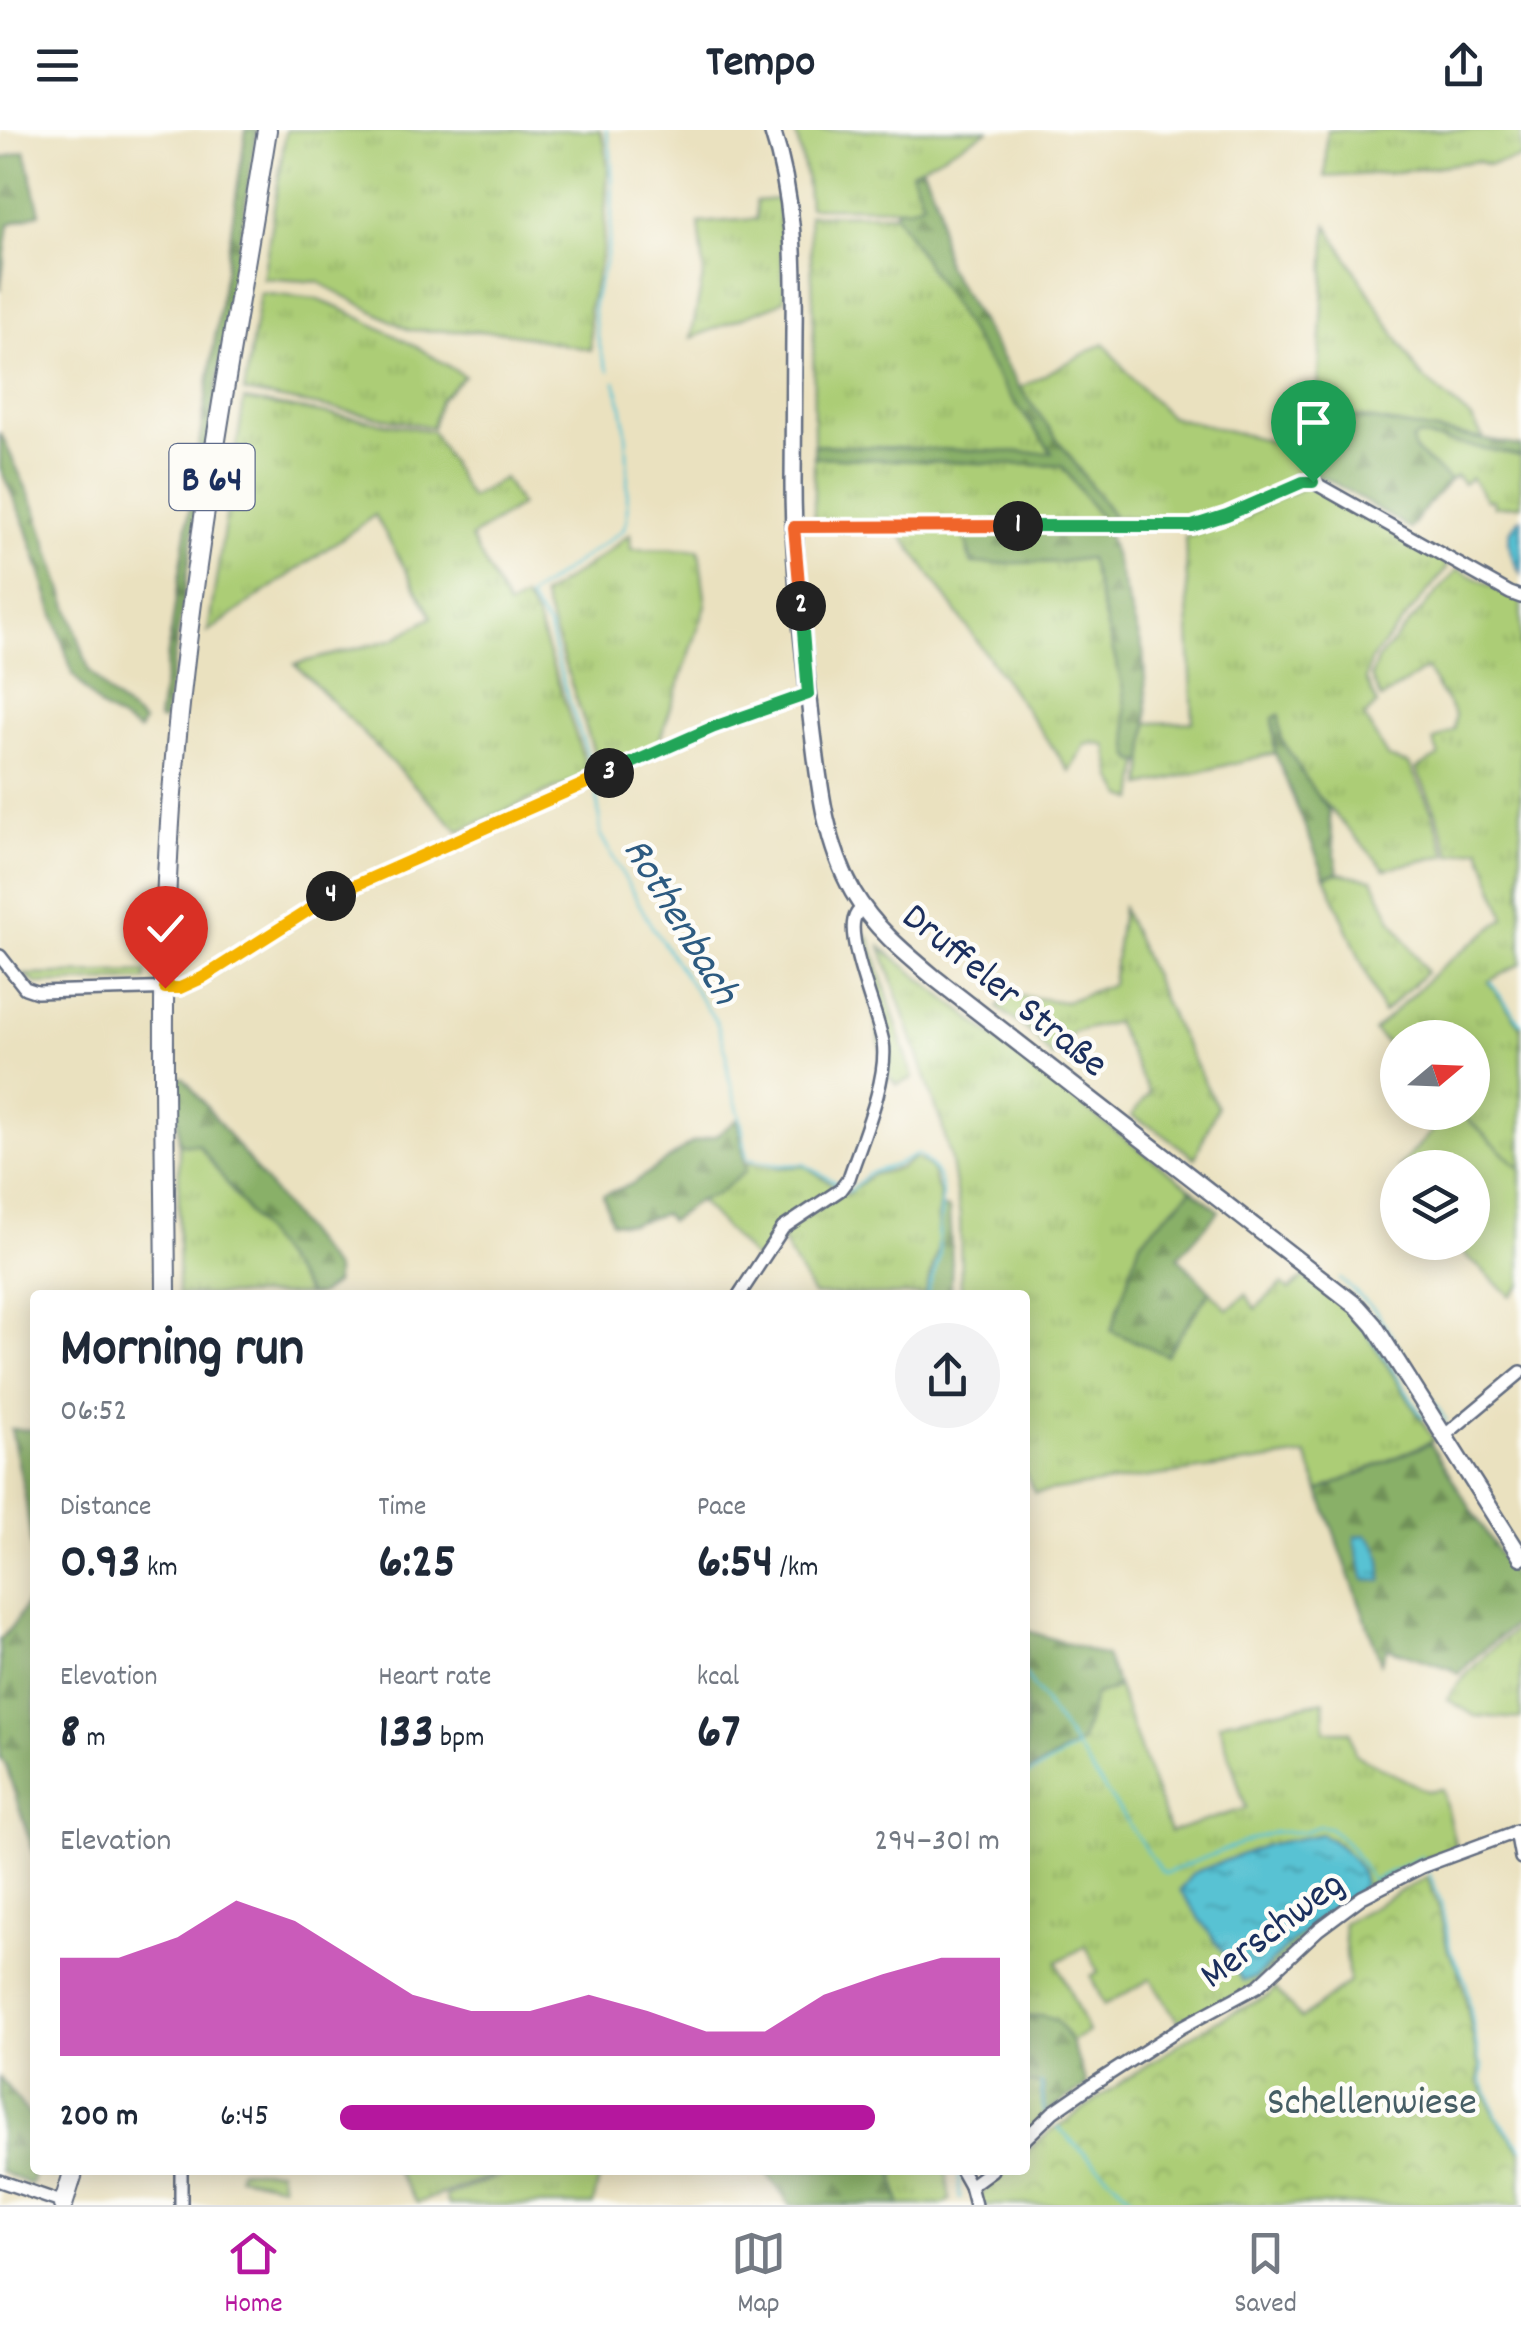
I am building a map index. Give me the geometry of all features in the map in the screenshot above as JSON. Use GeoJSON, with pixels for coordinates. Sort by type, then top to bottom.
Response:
{"type":"FeatureCollection","features":[{"type":"Feature","properties":{"kind":"main road","name":"B 64"},"geometry":{"type":"LineString","coordinates":[[166,1290],[165,988],[170,826],[187,644],[268,130]]}},
{"type":"Feature","properties":{"kind":"main road"},"geometry":{"type":"LineString","coordinates":[[65,2204],[73,2175]]}},
{"type":"Feature","properties":{"kind":"street","name":"Druffeler Straße"},"geometry":{"type":"LineString","coordinates":[[772,130],[788,194],[794,256],[794,527],[808,694],[822,800],[843,872],[863,907],[936,980],[1358,1307],[1374,1326],[1521,1557]]}},
{"type":"Feature","properties":{"kind":"street"},"geometry":{"type":"LineString","coordinates":[[794,527],[1192,526],[1303,482],[1313,482],[1521,597]]}},
{"type":"Feature","properties":{"kind":"street"},"geometry":{"type":"LineString","coordinates":[[0,956],[25,988],[36,992],[180,988],[336,894],[714,727],[808,694]]}},
{"type":"Feature","properties":{"kind":"street"},"geometry":{"type":"LineString","coordinates":[[742,1290],[784,1228],[840,1190],[849,1178],[881,1080],[882,1037],[854,931],[854,920],[863,907]]}},
{"type":"Feature","properties":{"kind":"street"},"geometry":{"type":"LineString","coordinates":[[1444,1436],[1521,1372]]}},
{"type":"Feature","properties":{"kind":"street"},"geometry":{"type":"LineString","coordinates":[[1518,1830],[1521,1858]]}},
{"type":"Feature","properties":{"kind":"street","name":"Merschweg"},"geometry":{"type":"LineString","coordinates":[[1030,2134],[1089,2087],[1182,2027],[1258,1986],[1319,1929],[1362,1898],[1421,1867],[1518,1830]]}},
{"type":"Feature","properties":{"kind":"street"},"geometry":{"type":"LineString","coordinates":[[181,2175],[182,2205]]}},
{"type":"Feature","properties":{"kind":"street"},"geometry":{"type":"LineString","coordinates":[[964,2175],[975,2205]]}},
{"type":"Feature","properties":{"kind":"street"},"geometry":{"type":"LineString","coordinates":[[970,2186],[985,2175]]}},
{"type":"Feature","properties":{"kind":"street"},"geometry":{"type":"LineString","coordinates":[[0,2181],[65,2204]]}},
{"type":"Feature","properties":{"kind":"green space"},"geometry":{"type":"Polygon","coordinates":[[[246,130],[257,130],[164,721],[158,720],[246,130]]]}},
{"type":"Feature","properties":{"kind":"green space"},"geometry":{"type":"Polygon","coordinates":[[[286,130],[600,130],[608,168],[603,249],[589,308],[591,350],[504,332],[409,330],[318,282],[263,278],[286,130]]]}},
{"type":"Feature","properties":{"kind":"green space"},"geometry":{"type":"Polygon","coordinates":[[[795,130],[989,130],[911,172],[924,202],[909,208],[809,207],[795,130]]]}},
{"type":"Feature","properties":{"kind":"green space"},"geometry":{"type":"Polygon","coordinates":[[[1327,130],[1521,130],[1521,158],[1488,165],[1477,161],[1325,177],[1327,130]]]}},
{"type":"Feature","properties":{"kind":"green space"},"geometry":{"type":"Polygon","coordinates":[[[25,151],[40,213],[9,224],[0,291],[0,159],[25,151]]]}},
{"type":"Feature","properties":{"kind":"green space"},"geometry":{"type":"Polygon","coordinates":[[[922,166],[939,205],[946,265],[1020,388],[1114,517],[1103,522],[1062,466],[814,457],[814,445],[1052,453],[1007,392],[895,214],[896,208],[923,202],[911,172],[922,166]]]}},
{"type":"Feature","properties":{"kind":"green space"},"geometry":{"type":"Polygon","coordinates":[[[778,199],[785,299],[691,338],[704,271],[699,223],[757,219],[756,201],[778,199]]]}},
{"type":"Feature","properties":{"kind":"green space"},"geometry":{"type":"Polygon","coordinates":[[[895,214],[1007,392],[1053,454],[814,445],[809,215],[895,214]]]}},
{"type":"Feature","properties":{"kind":"green space"},"geometry":{"type":"Polygon","coordinates":[[[1327,225],[1420,375],[1472,419],[1484,439],[1317,410],[1327,225]]]}},
{"type":"Feature","properties":{"kind":"green space"},"geometry":{"type":"Polygon","coordinates":[[[260,293],[316,299],[344,310],[464,376],[440,400],[432,427],[244,392],[260,293]]]}},
{"type":"Feature","properties":{"kind":"green space"},"geometry":{"type":"Polygon","coordinates":[[[1104,343],[1169,416],[1306,450],[1306,476],[1227,511],[1191,522],[1114,517],[1020,388],[1104,343]]]}},
{"type":"Feature","properties":{"kind":"green space"},"geometry":{"type":"Polygon","coordinates":[[[244,400],[432,431],[470,498],[504,478],[520,505],[471,538],[508,607],[524,598],[536,616],[589,774],[459,831],[295,664],[394,639],[432,617],[375,515],[208,632],[244,400]]]}},
{"type":"Feature","properties":{"kind":"green space"},"geometry":{"type":"Polygon","coordinates":[[[1317,410],[1521,446],[1521,456],[1419,436],[1412,440],[1415,451],[1450,480],[1410,529],[1329,480],[1313,476],[1317,410]]]}},
{"type":"Feature","properties":{"kind":"green space"},"geometry":{"type":"Polygon","coordinates":[[[0,432],[36,509],[89,670],[109,694],[143,722],[139,731],[101,708],[73,675],[26,526],[0,468],[0,432]]]}},
{"type":"Feature","properties":{"kind":"green space"},"geometry":{"type":"Polygon","coordinates":[[[1419,436],[1521,456],[1521,505],[1494,507],[1493,500],[1487,500],[1471,478],[1463,484],[1456,476],[1450,480],[1415,451],[1411,440],[1419,436]]]}},
{"type":"Feature","properties":{"kind":"green space"},"geometry":{"type":"Polygon","coordinates":[[[814,457],[1062,466],[1103,522],[814,524],[814,457]]]}},
{"type":"Feature","properties":{"kind":"green space"},"geometry":{"type":"Polygon","coordinates":[[[1310,485],[1445,562],[1447,568],[1370,661],[1366,679],[1377,704],[1364,717],[1388,758],[1409,764],[1447,855],[1385,869],[1315,793],[1281,739],[1278,715],[1273,718],[1275,753],[1142,786],[1148,723],[1193,722],[1185,537],[1232,524],[1310,485]]]}},
{"type":"Feature","properties":{"kind":"green space"},"geometry":{"type":"Polygon","coordinates":[[[898,530],[966,530],[972,564],[1089,558],[1123,689],[1130,755],[1140,762],[1135,800],[1123,796],[1113,778],[1107,746],[1085,745],[1070,772],[898,530]]]}},
{"type":"Feature","properties":{"kind":"green space"},"geometry":{"type":"Polygon","coordinates":[[[966,530],[1107,532],[1143,651],[1148,723],[1144,763],[1134,761],[1130,755],[1123,689],[1089,558],[972,564],[966,530]]]}},
{"type":"Feature","properties":{"kind":"green space"},"geometry":{"type":"Polygon","coordinates":[[[630,534],[631,549],[699,550],[706,606],[658,745],[600,770],[542,596],[630,534]]]}},
{"type":"Feature","properties":{"kind":"green space"},"geometry":{"type":"Polygon","coordinates":[[[1458,569],[1521,601],[1521,963],[1488,982],[1521,1026],[1521,1169],[1479,1130],[1490,1130],[1490,1020],[1386,1020],[1439,969],[1505,918],[1480,848],[1451,855],[1416,769],[1439,756],[1433,741],[1454,730],[1455,715],[1426,669],[1381,699],[1371,677],[1377,660],[1458,569]]]}},
{"type":"Feature","properties":{"kind":"green space"},"geometry":{"type":"Polygon","coordinates":[[[1279,715],[1281,739],[1328,810],[1338,873],[1325,876],[1275,753],[1273,718],[1279,715]]]}},
{"type":"Feature","properties":{"kind":"green space"},"geometry":{"type":"Polygon","coordinates":[[[1338,873],[1373,879],[1392,920],[1426,972],[1383,1013],[1325,876],[1338,873]]]}},
{"type":"Feature","properties":{"kind":"green space"},"geometry":{"type":"Polygon","coordinates":[[[1122,908],[1217,1107],[1195,1158],[1131,1116],[1149,1093],[1115,1022],[1074,1032],[1052,1057],[1030,1032],[998,1008],[1007,994],[1065,1002],[1112,984],[1122,908]]]}},
{"type":"Feature","properties":{"kind":"green space"},"geometry":{"type":"Polygon","coordinates":[[[858,931],[870,939],[913,1078],[897,1085],[886,1075],[858,931]]]}},
{"type":"Feature","properties":{"kind":"green space"},"geometry":{"type":"Polygon","coordinates":[[[881,947],[1192,1189],[1140,1242],[1166,1355],[1210,1291],[1228,1310],[1246,1294],[1255,1309],[1282,1284],[1289,1290],[1304,1277],[1345,1308],[1366,1332],[1434,1440],[1319,1491],[1306,1455],[1035,1493],[1030,1482],[1030,1290],[961,1290],[960,1216],[942,1125],[881,947]]]}},
{"type":"Feature","properties":{"kind":"green space"},"geometry":{"type":"Polygon","coordinates":[[[146,972],[146,980],[38,984],[24,975],[146,972]]]}},
{"type":"Feature","properties":{"kind":"green space"},"geometry":{"type":"Polygon","coordinates":[[[176,1077],[184,1078],[335,1271],[335,1283],[326,1290],[305,1290],[198,1144],[179,1144],[176,1077]]]}},
{"type":"Feature","properties":{"kind":"green space"},"geometry":{"type":"Polygon","coordinates":[[[738,1119],[746,1171],[716,1195],[698,1201],[670,1221],[664,1214],[630,1224],[612,1222],[603,1195],[632,1184],[693,1142],[717,1135],[738,1119]]]}},
{"type":"Feature","properties":{"kind":"green space"},"geometry":{"type":"Polygon","coordinates":[[[1433,1130],[1479,1130],[1521,1169],[1521,1285],[1511,1296],[1471,1260],[1490,1260],[1490,1150],[1415,1150],[1433,1130]]]}},
{"type":"Feature","properties":{"kind":"green space"},"geometry":{"type":"Polygon","coordinates":[[[179,1144],[198,1144],[305,1290],[178,1290],[179,1144]]]}},
{"type":"Feature","properties":{"kind":"green space"},"geometry":{"type":"Polygon","coordinates":[[[914,1158],[920,1160],[931,1169],[940,1195],[938,1249],[926,1290],[810,1290],[781,1238],[788,1229],[842,1193],[846,1195],[871,1175],[900,1168],[914,1158]]]}},
{"type":"Feature","properties":{"kind":"green space"},"geometry":{"type":"Polygon","coordinates":[[[746,1163],[778,1168],[805,1166],[837,1187],[798,1213],[756,1261],[698,1200],[716,1195],[745,1171],[746,1163]]]}},
{"type":"Feature","properties":{"kind":"green space"},"geometry":{"type":"Polygon","coordinates":[[[1192,1189],[1219,1211],[1178,1257],[1210,1291],[1166,1355],[1111,1331],[1140,1242],[1192,1189]]]}},
{"type":"Feature","properties":{"kind":"green space"},"geometry":{"type":"Polygon","coordinates":[[[939,1207],[949,1209],[950,1290],[926,1290],[938,1249],[939,1207]]]}},
{"type":"Feature","properties":{"kind":"green space"},"geometry":{"type":"Polygon","coordinates":[[[11,1429],[30,1430],[30,1534],[11,1429]]]}},
{"type":"Feature","properties":{"kind":"green space"},"geometry":{"type":"Polygon","coordinates":[[[1430,1443],[1521,1589],[1521,1620],[1459,1674],[1387,1648],[1381,1662],[1319,1491],[1430,1443]]]}},
{"type":"Feature","properties":{"kind":"green space"},"geometry":{"type":"Polygon","coordinates":[[[30,1597],[30,1841],[0,1757],[0,1640],[30,1597]]]}},
{"type":"Feature","properties":{"kind":"green space"},"geometry":{"type":"Polygon","coordinates":[[[1521,1626],[1521,1719],[1475,1716],[1447,1699],[1481,1660],[1521,1626]]]}},
{"type":"Feature","properties":{"kind":"green space"},"geometry":{"type":"Polygon","coordinates":[[[1030,1632],[1106,1656],[1117,1685],[1113,1690],[1095,1694],[1081,1743],[1030,1771],[1030,1632]]]}},
{"type":"Feature","properties":{"kind":"green space"},"geometry":{"type":"Polygon","coordinates":[[[1117,1685],[1170,1832],[1246,1808],[1219,1724],[1324,1701],[1325,1731],[1350,1731],[1355,1754],[1427,1791],[1442,1789],[1456,1848],[1370,1885],[1339,1907],[1254,1985],[1180,2025],[1151,1979],[1104,2005],[1091,1976],[1098,1972],[1086,1946],[1057,1962],[1088,2032],[1071,2041],[1052,2019],[1030,2017],[1030,1771],[1081,1743],[1095,1694],[1113,1690],[1117,1685]],[[1266,1845],[1193,1873],[1180,1890],[1313,1923],[1341,1900],[1358,1892],[1266,1845]]]}},
{"type":"Feature","properties":{"kind":"green space","name":"Schellenwiese"},"geometry":{"type":"Polygon","coordinates":[[[1427,1877],[1438,1904],[1448,1951],[1463,1985],[1480,2066],[1478,2082],[1494,2115],[1521,2151],[1521,2205],[980,2205],[979,2196],[1002,2175],[1030,2175],[1030,2149],[1037,2142],[1216,2021],[1270,1995],[1275,1988],[1301,2019],[1349,1982],[1343,1923],[1427,1877]]]}},
{"type":"Feature","properties":{"kind":"green space"},"geometry":{"type":"Polygon","coordinates":[[[1042,2015],[1057,2021],[1071,2041],[1087,2085],[1045,2114],[1043,2085],[1030,2084],[1030,2016],[1042,2015]]]}},
{"type":"Feature","properties":{"kind":"green space"},"geometry":{"type":"Polygon","coordinates":[[[0,2078],[30,2116],[30,2175],[34,2175],[31,2185],[0,2171],[0,2078]]]}},
{"type":"Feature","properties":{"kind":"green space"},"geometry":{"type":"Polygon","coordinates":[[[1030,2083],[1040,2084],[1043,2116],[1030,2128],[1030,2083]]]}},
{"type":"Feature","properties":{"kind":"green space"},"geometry":{"type":"Polygon","coordinates":[[[280,2175],[282,2185],[238,2176],[280,2175]]]}},
{"type":"Feature","properties":{"kind":"green space"},"geometry":{"type":"Polygon","coordinates":[[[398,2175],[492,2175],[492,2176],[417,2203],[398,2175]]]}},
{"type":"Feature","properties":{"kind":"green space"},"geometry":{"type":"Polygon","coordinates":[[[502,2175],[600,2175],[593,2205],[448,2205],[445,2196],[502,2175]]]}},
{"type":"Feature","properties":{"kind":"green space"},"geometry":{"type":"Polygon","coordinates":[[[768,2175],[894,2175],[900,2205],[790,2205],[768,2175]]]}},
{"type":"Feature","properties":{"kind":"green space"},"geometry":{"type":"Polygon","coordinates":[[[894,2175],[947,2175],[950,2200],[941,2205],[900,2205],[894,2175]]]}},
{"type":"Feature","properties":{"kind":"water"},"geometry":{"type":"Polygon","coordinates":[[[1521,518],[1521,574],[1509,537],[1521,518]]]}},
{"type":"Feature","properties":{"kind":"water"},"geometry":{"type":"Polygon","coordinates":[[[1366,1535],[1378,1550],[1382,1581],[1365,1580],[1355,1541],[1356,1536],[1366,1535]]]}},
{"type":"Feature","properties":{"kind":"water"},"geometry":{"type":"Polygon","coordinates":[[[1321,1834],[1354,1860],[1364,1884],[1326,1912],[1255,1978],[1243,1981],[1180,1890],[1193,1873],[1266,1845],[1321,1834]]]}},
{"type":"Feature","properties":{"kind":"waterway","name":"Rothenbach"},"geometry":{"type":"LineString","coordinates":[[606,130],[612,172],[611,221],[594,309],[609,371]]}},
{"type":"Feature","properties":{"kind":"waterway","name":"Rothenbach"},"geometry":{"type":"LineString","coordinates":[[593,771],[549,628],[528,599],[623,530],[627,520],[627,450],[624,415],[615,382]]}},
{"type":"Feature","properties":{"kind":"waterway","name":"Rothenbach"},"geometry":{"type":"LineString","coordinates":[[596,787],[601,836],[651,925],[717,1023],[747,1159],[780,1165],[804,1164],[837,1183]]}},
{"type":"Feature","properties":{"kind":"waterway"},"geometry":{"type":"LineString","coordinates":[[1490,982],[1521,1023]]}},
{"type":"Feature","properties":{"kind":"waterway","name":"Rothenbach"},"geometry":{"type":"LineString","coordinates":[[847,1191],[868,1173],[918,1154],[928,1164],[942,1190],[938,1262],[929,1290]]}},
{"type":"Feature","properties":{"kind":"waterway"},"geometry":{"type":"LineString","coordinates":[[1340,1279],[1375,1310],[1446,1421]]}},
{"type":"Feature","properties":{"kind":"waterway"},"geometry":{"type":"LineString","coordinates":[[1354,1314],[1423,1418]]}},
{"type":"Feature","properties":{"kind":"waterway","name":"Rothenbach"},"geometry":{"type":"LineString","coordinates":[[1030,1681],[1161,1871],[1166,1873],[1275,1832],[1302,1832],[1320,1826],[1330,1828],[1351,1847],[1372,1881],[1422,1857]]}},
{"type":"Feature","properties":{"kind":"waterway"},"geometry":{"type":"LineString","coordinates":[[1030,1774],[1075,1749]]}},
{"type":"Feature","properties":{"kind":"waterway","name":"Rothenbach"},"geometry":{"type":"LineString","coordinates":[[1429,1873],[1441,1902],[1450,1949],[1466,1982],[1483,2067],[1481,2080],[1496,2115],[1521,2148]]}},
{"type":"Feature","properties":{"kind":"waterway"},"geometry":{"type":"LineString","coordinates":[[1041,2083],[1044,2113]]}},
{"type":"Feature","properties":{"kind":"waterway"},"geometry":{"type":"LineString","coordinates":[[1058,2128],[1139,2205]]}},
{"type":"Feature","properties":{"kind":"waterway"},"geometry":{"type":"LineString","coordinates":[[959,2176],[960,2199]]}},
{"type":"Feature","properties":{"kind":"route"},"geometry":{"type":"LineString","coordinates":[[165,988],[180,988],[202,978],[336,894],[714,727],[808,694],[794,527],[1192,526],[1303,482],[1313,482]]}}]}
